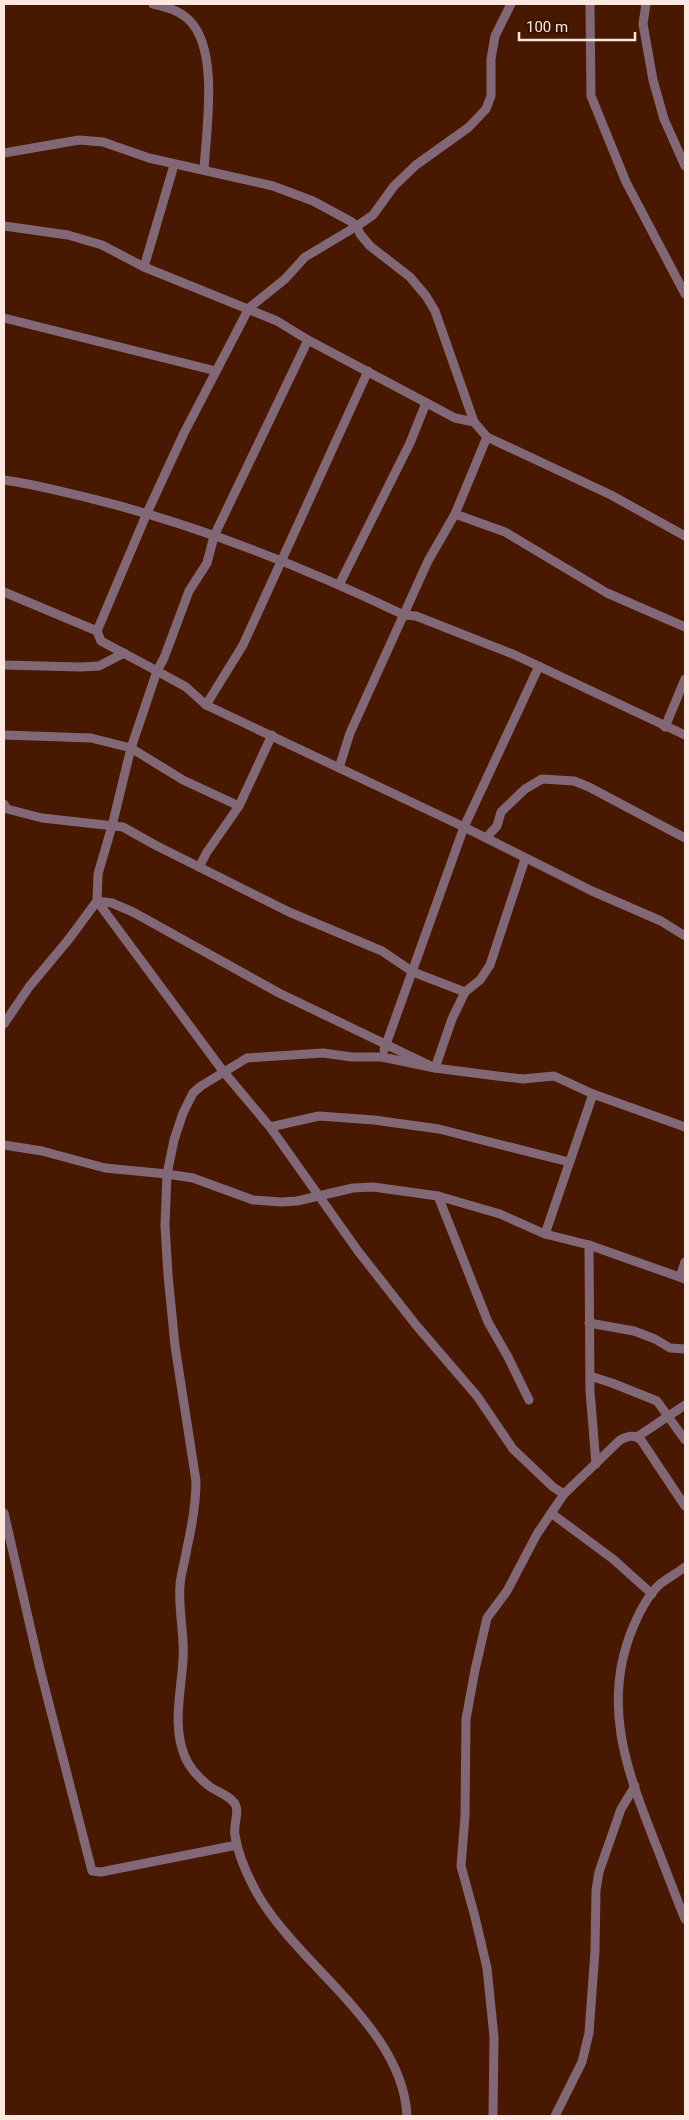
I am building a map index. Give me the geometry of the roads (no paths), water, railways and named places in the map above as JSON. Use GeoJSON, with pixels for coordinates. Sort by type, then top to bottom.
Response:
{"type":"FeatureCollection","features":[{"type":"Feature","properties":{"kind":"street"},"geometry":{"type":"LineString","coordinates":[[153,4],[172,8],[189,20],[203,43],[209,84],[204,170]]}},
{"type":"Feature","properties":{"kind":"street"},"geometry":{"type":"LineString","coordinates":[[511,4],[493,41],[490,59],[491,96],[486,108],[456,137],[416,165],[394,186],[373,215],[305,256],[285,279],[249,308],[147,513],[97,631],[101,641],[186,687],[206,705],[464,827],[592,891],[662,921],[685,936]]}},
{"type":"Feature","properties":{"kind":"street"},"geometry":{"type":"LineString","coordinates":[[590,4],[591,96],[626,182],[685,294]]}},
{"type":"Feature","properties":{"kind":"street"},"geometry":{"type":"LineString","coordinates":[[646,4],[643,24],[653,80],[664,119],[685,166]]}},
{"type":"Feature","properties":{"kind":"street"},"geometry":{"type":"LineString","coordinates":[[4,153],[79,140],[103,142],[141,156],[274,186],[313,202],[357,226],[360,234],[370,246],[406,273],[426,296],[434,311],[474,422],[487,437],[612,495],[685,536]]}},
{"type":"Feature","properties":{"kind":"street"},"geometry":{"type":"LineString","coordinates":[[144,266],[174,164]]}},
{"type":"Feature","properties":{"kind":"street"},"geometry":{"type":"LineString","coordinates":[[4,226],[68,235],[102,245],[144,266],[277,321],[308,340],[455,418],[474,422]]}},
{"type":"Feature","properties":{"kind":"street"},"geometry":{"type":"LineString","coordinates":[[4,318],[216,371]]}},
{"type":"Feature","properties":{"kind":"street"},"geometry":{"type":"LineString","coordinates":[[4,1024],[29,987],[69,939],[97,901],[98,874],[131,748],[157,671],[164,658],[189,591],[207,564],[214,536],[308,340]]}},
{"type":"Feature","properties":{"kind":"street"},"geometry":{"type":"LineString","coordinates":[[206,705],[244,645],[322,468],[368,372]]}},
{"type":"Feature","properties":{"kind":"street"},"geometry":{"type":"LineString","coordinates":[[339,584],[410,442],[426,403]]}},
{"type":"Feature","properties":{"kind":"street"},"geometry":{"type":"LineString","coordinates":[[338,768],[350,733],[428,561],[455,514],[487,437]]}},
{"type":"Feature","properties":{"kind":"street"},"geometry":{"type":"LineString","coordinates":[[4,480],[147,513],[283,560],[404,615],[416,616],[539,666],[685,735]]}},
{"type":"Feature","properties":{"kind":"street"},"geometry":{"type":"LineString","coordinates":[[455,514],[505,532],[607,593],[685,628]]}},
{"type":"Feature","properties":{"kind":"street"},"geometry":{"type":"LineString","coordinates":[[4,592],[97,631]]}},
{"type":"Feature","properties":{"kind":"street"},"geometry":{"type":"LineString","coordinates":[[4,665],[99,666],[124,653]]}},
{"type":"Feature","properties":{"kind":"street"},"geometry":{"type":"LineString","coordinates":[[382,1057],[464,827],[539,666]]}},
{"type":"Feature","properties":{"kind":"street"},"geometry":{"type":"LineString","coordinates":[[665,727],[685,679]]}},
{"type":"Feature","properties":{"kind":"street"},"geometry":{"type":"LineString","coordinates":[[4,735],[91,738],[131,748],[183,780],[239,806]]}},
{"type":"Feature","properties":{"kind":"street"},"geometry":{"type":"LineString","coordinates":[[199,867],[207,852],[239,806],[272,735]]}},
{"type":"Feature","properties":{"kind":"street"},"geometry":{"type":"LineString","coordinates":[[486,838],[497,826],[501,812],[525,789],[542,779],[574,781],[589,787],[685,838]]}},
{"type":"Feature","properties":{"kind":"street"},"geometry":{"type":"LineString","coordinates":[[4,804],[7,810],[42,818],[123,827],[289,912],[382,952],[413,972],[465,992]]}},
{"type":"Feature","properties":{"kind":"street"},"geometry":{"type":"LineString","coordinates":[[435,1068],[452,1019],[465,992],[480,980],[490,965],[525,859]]}},
{"type":"Feature","properties":{"kind":"street"},"geometry":{"type":"LineString","coordinates":[[97,901],[112,903],[133,912],[279,993],[435,1068]]}},
{"type":"Feature","properties":{"kind":"street"},"geometry":{"type":"LineString","coordinates":[[97,901],[223,1070],[270,1127],[358,1251],[416,1325],[477,1396],[514,1449],[553,1488],[564,1494]]}},
{"type":"Feature","properties":{"kind":"street"},"geometry":{"type":"LineString","coordinates":[[407,2116],[403,2089],[395,2069],[375,2034],[271,1914],[247,1875],[234,1834],[236,1806],[231,1799],[209,1786],[193,1772],[185,1757],[179,1731],[178,1700],[182,1678],[184,1636],[180,1613],[180,1584],[196,1503],[196,1481],[176,1346],[168,1275],[165,1226],[167,1174],[174,1140],[183,1113],[193,1093],[223,1070],[247,1058],[323,1053],[352,1057],[382,1057],[435,1068],[523,1079],[554,1076],[593,1094],[685,1127]]}},
{"type":"Feature","properties":{"kind":"street"},"geometry":{"type":"LineString","coordinates":[[545,1234],[593,1094]]}},
{"type":"Feature","properties":{"kind":"street"},"geometry":{"type":"LineString","coordinates":[[270,1127],[319,1116],[374,1120],[438,1129],[569,1162]]}},
{"type":"Feature","properties":{"kind":"street"},"geometry":{"type":"LineString","coordinates":[[4,1145],[42,1151],[105,1168],[193,1178],[252,1200],[281,1202],[353,1188],[373,1187],[438,1196],[500,1214],[545,1234],[589,1245],[683,1278],[685,1262]]}},
{"type":"Feature","properties":{"kind":"street"},"geometry":{"type":"LineString","coordinates":[[438,1196],[488,1322],[529,1400]]}},
{"type":"Feature","properties":{"kind":"street"},"geometry":{"type":"LineString","coordinates":[[589,1245],[590,1376],[596,1464]]}},
{"type":"Feature","properties":{"kind":"street"},"geometry":{"type":"LineString","coordinates":[[589,1322],[634,1331],[655,1339],[670,1348],[685,1349]]}},
{"type":"Feature","properties":{"kind":"street"},"geometry":{"type":"LineString","coordinates":[[590,1376],[656,1401],[684,1436]]}},
{"type":"Feature","properties":{"kind":"street"},"geometry":{"type":"LineString","coordinates":[[637,1437],[685,1405]]}},
{"type":"Feature","properties":{"kind":"street"},"geometry":{"type":"LineString","coordinates":[[493,2116],[494,2037],[487,1968],[476,1917],[461,1866],[465,1816],[466,1719],[487,1618],[506,1591],[564,1494],[626,1436],[637,1437],[641,1440],[685,1506]]}},
{"type":"Feature","properties":{"kind":"street"},"geometry":{"type":"LineString","coordinates":[[4,1513],[44,1687],[92,1871],[101,1872],[237,1845]]}},
{"type":"Feature","properties":{"kind":"street"},"geometry":{"type":"LineString","coordinates":[[551,1513],[613,1559],[652,1594]]}},
{"type":"Feature","properties":{"kind":"street"},"geometry":{"type":"LineString","coordinates":[[685,1567],[660,1585],[646,1602],[628,1639],[619,1683],[617,1706],[619,1728],[635,1786],[685,1920]]}},
{"type":"Feature","properties":{"kind":"street"},"geometry":{"type":"LineString","coordinates":[[555,2116],[582,2062],[589,2033],[595,1951],[596,1890],[599,1872],[621,1809],[635,1786]]}}]}
